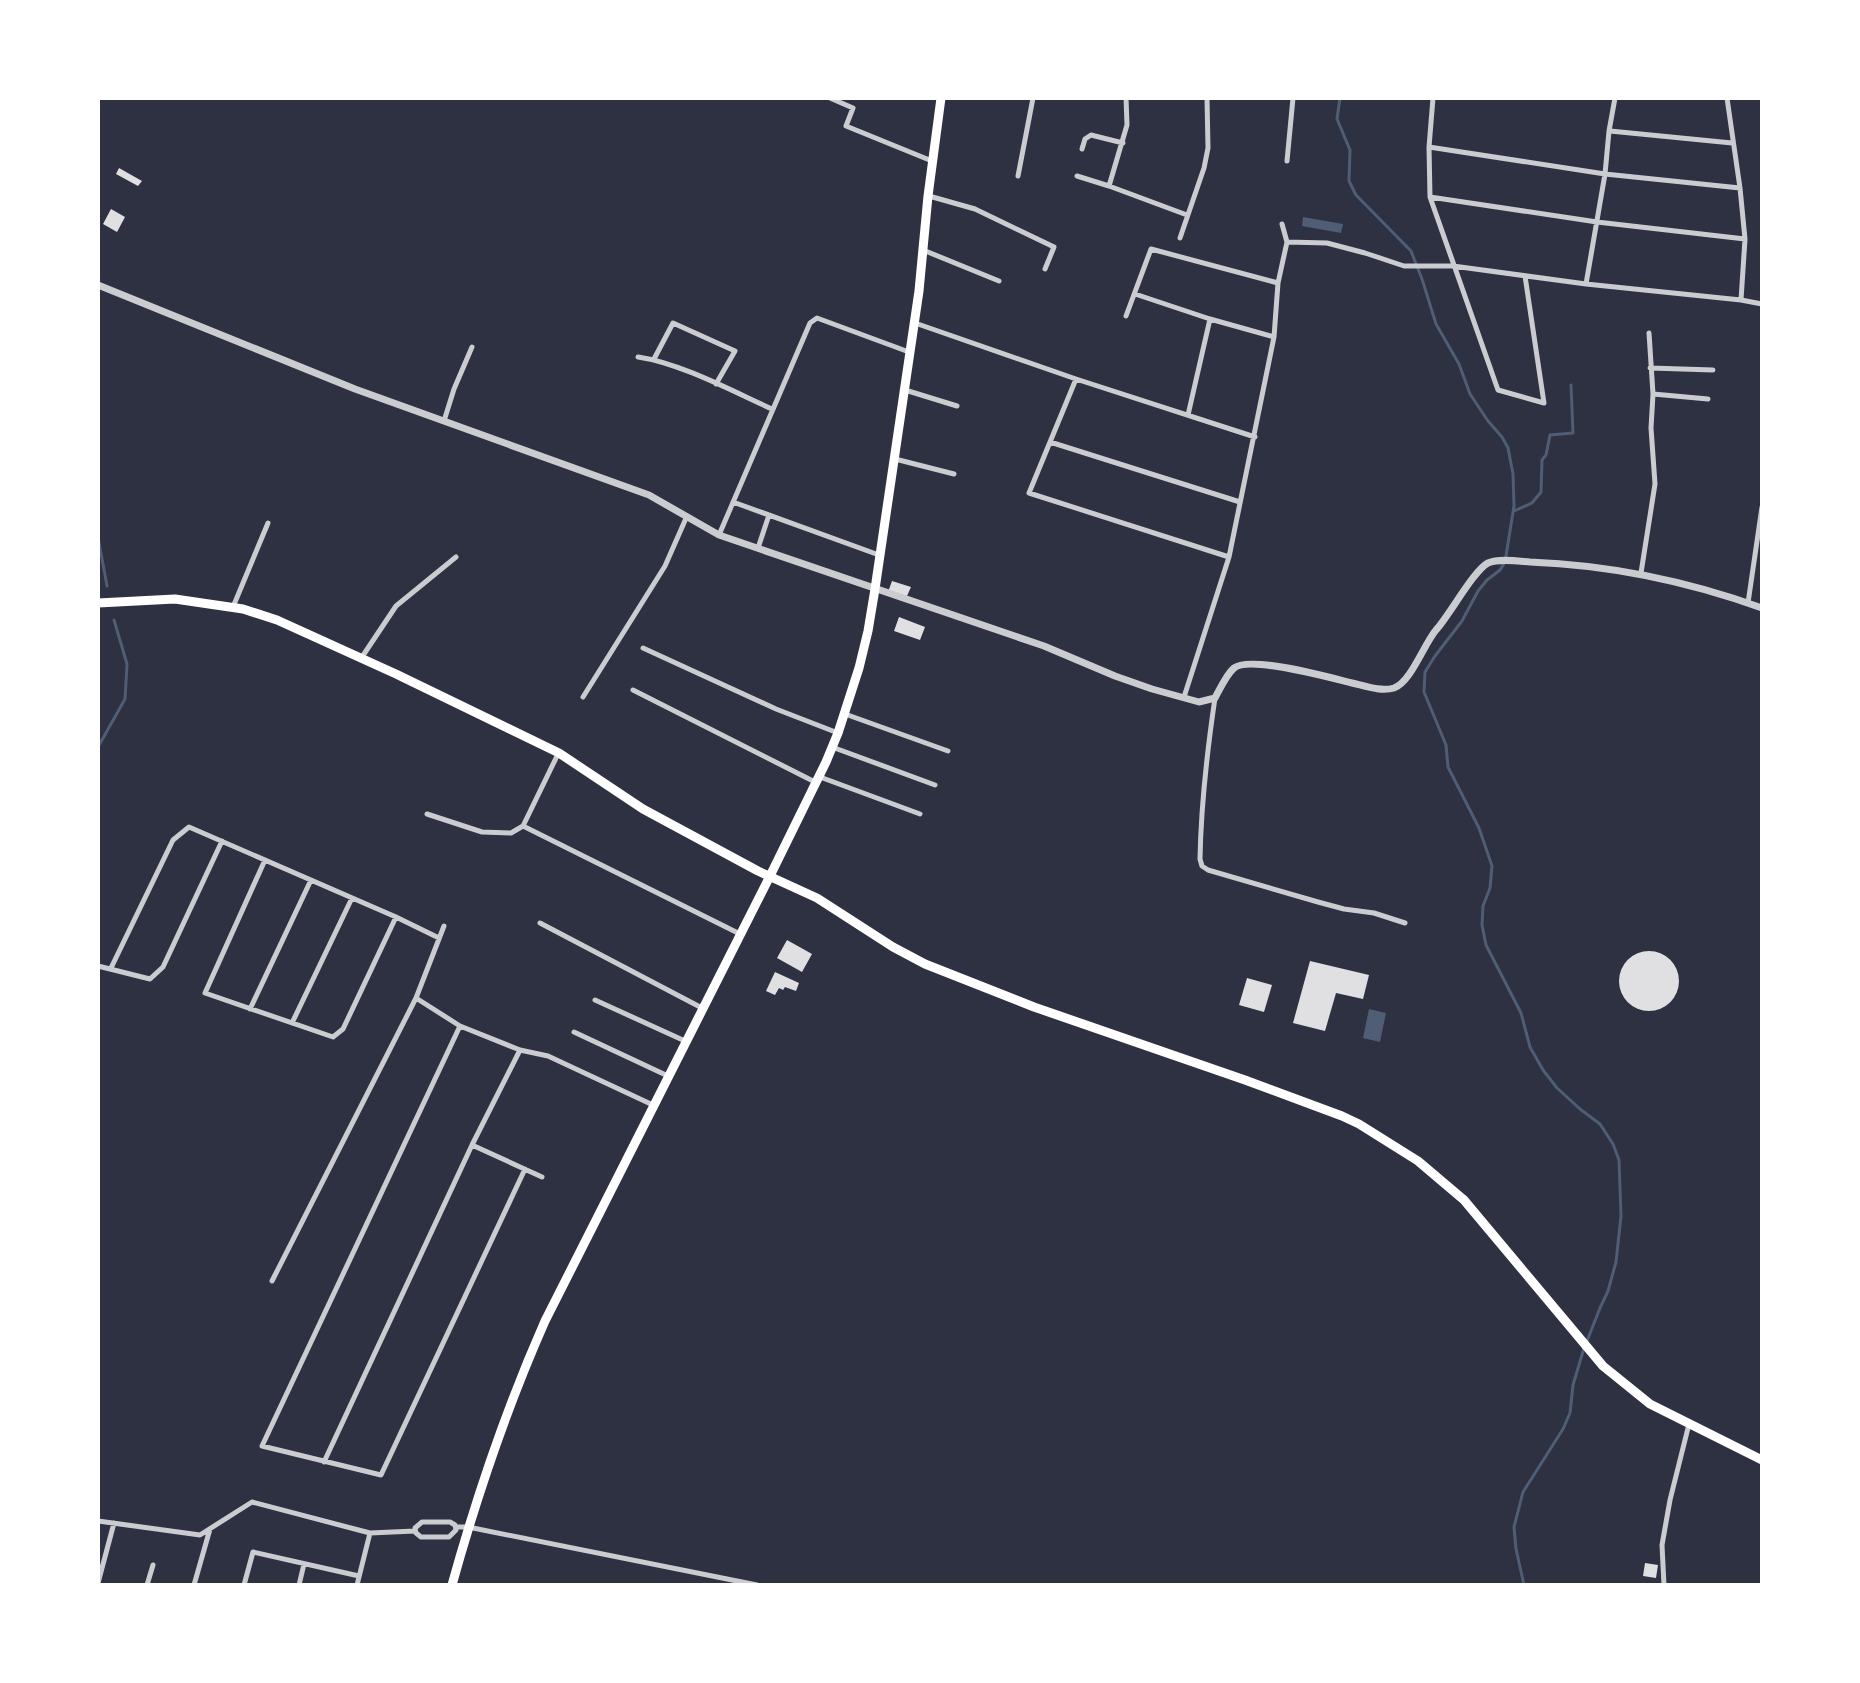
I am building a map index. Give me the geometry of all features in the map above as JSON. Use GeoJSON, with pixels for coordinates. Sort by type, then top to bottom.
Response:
{"type":"FeatureCollection","features":[{"type":"Feature","properties":{"kind":"main road"},"geometry":{"type":"LineString","coordinates":[[456,1584],[468,1527],[533,1349],[567,1275],[770,876],[845,714],[868,631],[875,589],[914,323],[941,98]]}},
{"type":"Feature","properties":{"kind":"main road"},"geometry":{"type":"LineString","coordinates":[[98,603],[175,599],[233,607],[277,620],[559,753],[643,809],[817,898],[893,947],[941,972],[1342,1116],[1418,1161],[1464,1200],[1603,1366],[1643,1399],[1762,1460]]}},
{"type":"Feature","properties":{"kind":"street"},"geometry":{"type":"LineString","coordinates":[[830,98],[853,108],[846,126],[932,161]]}},
{"type":"Feature","properties":{"kind":"street"},"geometry":{"type":"LineString","coordinates":[[1018,176],[1033,98]]}},
{"type":"Feature","properties":{"kind":"street"},"geometry":{"type":"LineString","coordinates":[[1109,186],[1127,125],[1126,98]]}},
{"type":"Feature","properties":{"kind":"street"},"geometry":{"type":"LineString","coordinates":[[1180,238],[1208,148],[1207,98]]}},
{"type":"Feature","properties":{"kind":"street"},"geometry":{"type":"LineString","coordinates":[[1287,161],[1293,98]]}},
{"type":"Feature","properties":{"kind":"street"},"geometry":{"type":"LineString","coordinates":[[1433,98],[1429,147],[1430,197],[1498,390],[1544,403],[1525,276]]}},
{"type":"Feature","properties":{"kind":"street"},"geometry":{"type":"LineString","coordinates":[[1586,284],[1615,98]]}},
{"type":"Feature","properties":{"kind":"street"},"geometry":{"type":"LineString","coordinates":[[1727,98],[1745,239],[1741,300]]}},
{"type":"Feature","properties":{"kind":"street"},"geometry":{"type":"LineString","coordinates":[[1609,131],[1732,143]]}},
{"type":"Feature","properties":{"kind":"street"},"geometry":{"type":"LineString","coordinates":[[1082,149],[1085,139],[1091,135],[1123,143]]}},
{"type":"Feature","properties":{"kind":"street"},"geometry":{"type":"LineString","coordinates":[[1429,147],[1605,174],[1740,188]]}},
{"type":"Feature","properties":{"kind":"street"},"geometry":{"type":"LineString","coordinates":[[1077,176],[1187,215]]}},
{"type":"Feature","properties":{"kind":"street"},"geometry":{"type":"LineString","coordinates":[[928,196],[985,213],[1054,247],[1045,269]]}},
{"type":"Feature","properties":{"kind":"street"},"geometry":{"type":"LineString","coordinates":[[1430,197],[1597,222],[1745,239]]}},
{"type":"Feature","properties":{"kind":"street"},"geometry":{"type":"LineString","coordinates":[[1184,697],[1229,557],[1255,437],[1274,337],[1278,283],[1287,242],[1282,224]]}},
{"type":"Feature","properties":{"kind":"street"},"geometry":{"type":"LineString","coordinates":[[1287,242],[1327,243],[1404,266],[1453,266],[1762,304]]}},
{"type":"Feature","properties":{"kind":"street"},"geometry":{"type":"LineString","coordinates":[[1126,316],[1151,249],[1278,283]]}},
{"type":"Feature","properties":{"kind":"street"},"geometry":{"type":"LineString","coordinates":[[923,250],[999,281]]}},
{"type":"Feature","properties":{"kind":"street"},"geometry":{"type":"LineString","coordinates":[[98,285],[355,389],[649,495],[719,535],[1044,646],[1115,676],[1199,702],[1215,698]]}},
{"type":"Feature","properties":{"kind":"street"},"geometry":{"type":"LineString","coordinates":[[1135,294],[1274,337]]}},
{"type":"Feature","properties":{"kind":"street"},"geometry":{"type":"LineString","coordinates":[[719,535],[810,323],[817,318],[910,352]]}},
{"type":"Feature","properties":{"kind":"street"},"geometry":{"type":"LineString","coordinates":[[1188,415],[1210,319]]}},
{"type":"Feature","properties":{"kind":"street"},"geometry":{"type":"LineString","coordinates":[[654,359],[673,323],[735,351],[716,384]]}},
{"type":"Feature","properties":{"kind":"street"},"geometry":{"type":"LineString","coordinates":[[914,323],[1255,437]]}},
{"type":"Feature","properties":{"kind":"street"},"geometry":{"type":"LineString","coordinates":[[1641,573],[1655,484],[1649,333]]}},
{"type":"Feature","properties":{"kind":"street"},"geometry":{"type":"LineString","coordinates":[[444,421],[472,347]]}},
{"type":"Feature","properties":{"kind":"street"},"geometry":{"type":"LineString","coordinates":[[638,357],[654,359],[772,409]]}},
{"type":"Feature","properties":{"kind":"street"},"geometry":{"type":"LineString","coordinates":[[1650,368],[1713,370]]}},
{"type":"Feature","properties":{"kind":"street"},"geometry":{"type":"LineString","coordinates":[[1076,379],[1029,493],[1229,557]]}},
{"type":"Feature","properties":{"kind":"street"},"geometry":{"type":"LineString","coordinates":[[904,390],[957,406]]}},
{"type":"Feature","properties":{"kind":"street"},"geometry":{"type":"LineString","coordinates":[[1653,394],[1708,399]]}},
{"type":"Feature","properties":{"kind":"street"},"geometry":{"type":"LineString","coordinates":[[1050,442],[1240,502]]}},
{"type":"Feature","properties":{"kind":"street"},"geometry":{"type":"LineString","coordinates":[[895,459],[954,474]]}},
{"type":"Feature","properties":{"kind":"street"},"geometry":{"type":"LineString","coordinates":[[733,502],[880,555]]}},
{"type":"Feature","properties":{"kind":"street"},"geometry":{"type":"LineString","coordinates":[[1748,603],[1762,507]]}},
{"type":"Feature","properties":{"kind":"street"},"geometry":{"type":"LineString","coordinates":[[758,548],[769,515]]}},
{"type":"Feature","properties":{"kind":"street"},"geometry":{"type":"LineString","coordinates":[[583,697],[645,602],[687,516]]}},
{"type":"Feature","properties":{"kind":"street"},"geometry":{"type":"LineString","coordinates":[[233,607],[268,523]]}},
{"type":"Feature","properties":{"kind":"street"},"geometry":{"type":"LineString","coordinates":[[361,658],[396,606],[456,557]]}},
{"type":"Feature","properties":{"kind":"street"},"geometry":{"type":"LineString","coordinates":[[1405,923],[1374,913],[1318,902],[1202,866],[1201,814],[1215,698],[1233,668],[1247,663],[1379,689],[1401,685],[1428,640],[1476,575],[1487,563],[1498,561],[1562,563],[1641,573],[1762,608]]}},
{"type":"Feature","properties":{"kind":"street"},"geometry":{"type":"LineString","coordinates":[[643,648],[776,709],[838,733]]}},
{"type":"Feature","properties":{"kind":"street"},"geometry":{"type":"LineString","coordinates":[[633,690],[817,779],[920,814]]}},
{"type":"Feature","properties":{"kind":"street"},"geometry":{"type":"LineString","coordinates":[[845,714],[948,751]]}},
{"type":"Feature","properties":{"kind":"street"},"geometry":{"type":"LineString","coordinates":[[832,747],[935,785]]}},
{"type":"Feature","properties":{"kind":"street"},"geometry":{"type":"LineString","coordinates":[[427,814],[482,832],[511,833],[523,826],[559,753]]}},
{"type":"Feature","properties":{"kind":"street"},"geometry":{"type":"LineString","coordinates":[[523,826],[740,935]]}},
{"type":"Feature","properties":{"kind":"street"},"geometry":{"type":"LineString","coordinates":[[111,968],[173,840],[189,827],[439,938]]}},
{"type":"Feature","properties":{"kind":"street"},"geometry":{"type":"LineString","coordinates":[[98,966],[150,979],[163,967],[222,841]]}},
{"type":"Feature","properties":{"kind":"street"},"geometry":{"type":"LineString","coordinates":[[265,860],[205,993],[333,1037],[343,1029],[396,917]]}},
{"type":"Feature","properties":{"kind":"street"},"geometry":{"type":"LineString","coordinates":[[250,1009],[311,880]]}},
{"type":"Feature","properties":{"kind":"street"},"geometry":{"type":"LineString","coordinates":[[292,1023],[352,898]]}},
{"type":"Feature","properties":{"kind":"street"},"geometry":{"type":"LineString","coordinates":[[540,923],[703,1008]]}},
{"type":"Feature","properties":{"kind":"street"},"geometry":{"type":"LineString","coordinates":[[272,1281],[416,998],[444,926]]}},
{"type":"Feature","properties":{"kind":"street"},"geometry":{"type":"LineString","coordinates":[[416,998],[460,1026],[520,1050],[548,1056],[653,1105]]}},
{"type":"Feature","properties":{"kind":"street"},"geometry":{"type":"LineString","coordinates":[[595,1000],[686,1042]]}},
{"type":"Feature","properties":{"kind":"street"},"geometry":{"type":"LineString","coordinates":[[460,1026],[262,1446],[381,1475],[525,1169]]}},
{"type":"Feature","properties":{"kind":"street"},"geometry":{"type":"LineString","coordinates":[[574,1032],[669,1076]]}},
{"type":"Feature","properties":{"kind":"street"},"geometry":{"type":"LineString","coordinates":[[324,1462],[472,1145],[520,1050]]}},
{"type":"Feature","properties":{"kind":"street"},"geometry":{"type":"LineString","coordinates":[[472,1145],[542,1177]]}},
{"type":"Feature","properties":{"kind":"street"},"geometry":{"type":"LineString","coordinates":[[1664,1585],[1662,1545],[1689,1424]]}},
{"type":"Feature","properties":{"kind":"street"},"geometry":{"type":"LineString","coordinates":[[98,1521],[200,1535],[252,1502],[370,1533],[415,1531],[421,1537],[449,1537],[455,1533],[456,1527]]}},
{"type":"Feature","properties":{"kind":"street"},"geometry":{"type":"LineString","coordinates":[[415,1531],[416,1525],[422,1522],[450,1522],[456,1527],[757,1585]]}},
{"type":"Feature","properties":{"kind":"street"},"geometry":{"type":"LineString","coordinates":[[98,1583],[114,1523]]}},
{"type":"Feature","properties":{"kind":"street"},"geometry":{"type":"LineString","coordinates":[[194,1585],[210,1529]]}},
{"type":"Feature","properties":{"kind":"street"},"geometry":{"type":"LineString","coordinates":[[357,1585],[370,1533]]}},
{"type":"Feature","properties":{"kind":"street"},"geometry":{"type":"LineString","coordinates":[[244,1585],[253,1552],[359,1576]]}},
{"type":"Feature","properties":{"kind":"street"},"geometry":{"type":"LineString","coordinates":[[299,1585],[304,1564]]}},
{"type":"Feature","properties":{"kind":"street"},"geometry":{"type":"LineString","coordinates":[[147,1585],[153,1565]]}},
{"type":"Feature","properties":{"kind":"water"},"geometry":{"type":"Polygon","coordinates":[[[1303,217],[1343,224],[1341,233],[1302,226],[1303,217]]]}},
{"type":"Feature","properties":{"kind":"water"},"geometry":{"type":"Polygon","coordinates":[[[1369,1009],[1386,1013],[1380,1042],[1363,1038],[1369,1009]]]}},
{"type":"Feature","properties":{"kind":"building"},"geometry":{"type":"Polygon","coordinates":[[[119,168],[142,181],[138,186],[116,174],[119,168]]]}},
{"type":"Feature","properties":{"kind":"building"},"geometry":{"type":"Polygon","coordinates":[[[111,209],[125,217],[117,232],[103,224],[111,209]]]}},
{"type":"Feature","properties":{"kind":"building"},"geometry":{"type":"Polygon","coordinates":[[[892,581],[911,587],[907,596],[888,592],[892,581]]]}},
{"type":"Feature","properties":{"kind":"building"},"geometry":{"type":"Polygon","coordinates":[[[899,617],[925,627],[920,640],[894,631],[899,617]]]}},
{"type":"Feature","properties":{"kind":"building"},"geometry":{"type":"Polygon","coordinates":[[[787,940],[812,954],[802,972],[777,958],[787,940]]]}},
{"type":"Feature","properties":{"kind":"building"},"geometry":{"type":"Polygon","coordinates":[[[1649,951],[1670,960],[1679,981],[1670,1002],[1649,1011],[1628,1002],[1619,981],[1628,960],[1649,951]]]}},
{"type":"Feature","properties":{"kind":"building"},"geometry":{"type":"Polygon","coordinates":[[[1310,961],[1369,975],[1363,999],[1336,993],[1325,1031],[1293,1023],[1310,961]]]}},
{"type":"Feature","properties":{"kind":"building"},"geometry":{"type":"Polygon","coordinates":[[[775,972],[799,983],[796,991],[779,988],[775,995],[766,991],[775,972]]]}},
{"type":"Feature","properties":{"kind":"building"},"geometry":{"type":"Polygon","coordinates":[[[1247,978],[1272,985],[1264,1012],[1239,1005],[1247,978]]]}},
{"type":"Feature","properties":{"kind":"building"},"geometry":{"type":"Polygon","coordinates":[[[1645,1563],[1658,1565],[1656,1578],[1643,1576],[1645,1563]]]}},
{"type":"Feature","properties":{"kind":"waterway"},"geometry":{"type":"LineString","coordinates":[[1340,98],[1337,119],[1350,150],[1349,181],[1356,195],[1411,251],[1436,324],[1459,364],[1470,394],[1508,448],[1514,506],[1505,562],[1478,591],[1462,621],[1425,672],[1424,692],[1446,745],[1448,767],[1479,828],[1492,866],[1490,888],[1483,906],[1482,925],[1486,945],[1521,1013],[1530,1047],[1543,1070],[1557,1088],[1600,1124],[1619,1160],[1621,1216],[1616,1262],[1608,1291],[1587,1341]]}},
{"type":"Feature","properties":{"kind":"waterway"},"geometry":{"type":"LineString","coordinates":[[1514,511],[1532,503],[1541,492],[1542,460],[1550,435],[1573,433],[1571,385]]}},
{"type":"Feature","properties":{"kind":"waterway"},"geometry":{"type":"LineString","coordinates":[[98,537],[107,586]]}},
{"type":"Feature","properties":{"kind":"waterway"},"geometry":{"type":"LineString","coordinates":[[98,747],[125,699],[127,664],[114,620]]}},
{"type":"Feature","properties":{"kind":"waterway"},"geometry":{"type":"LineString","coordinates":[[1524,1585],[1514,1527],[1523,1492],[1570,1413],[1573,1385],[1584,1348]]}}]}
